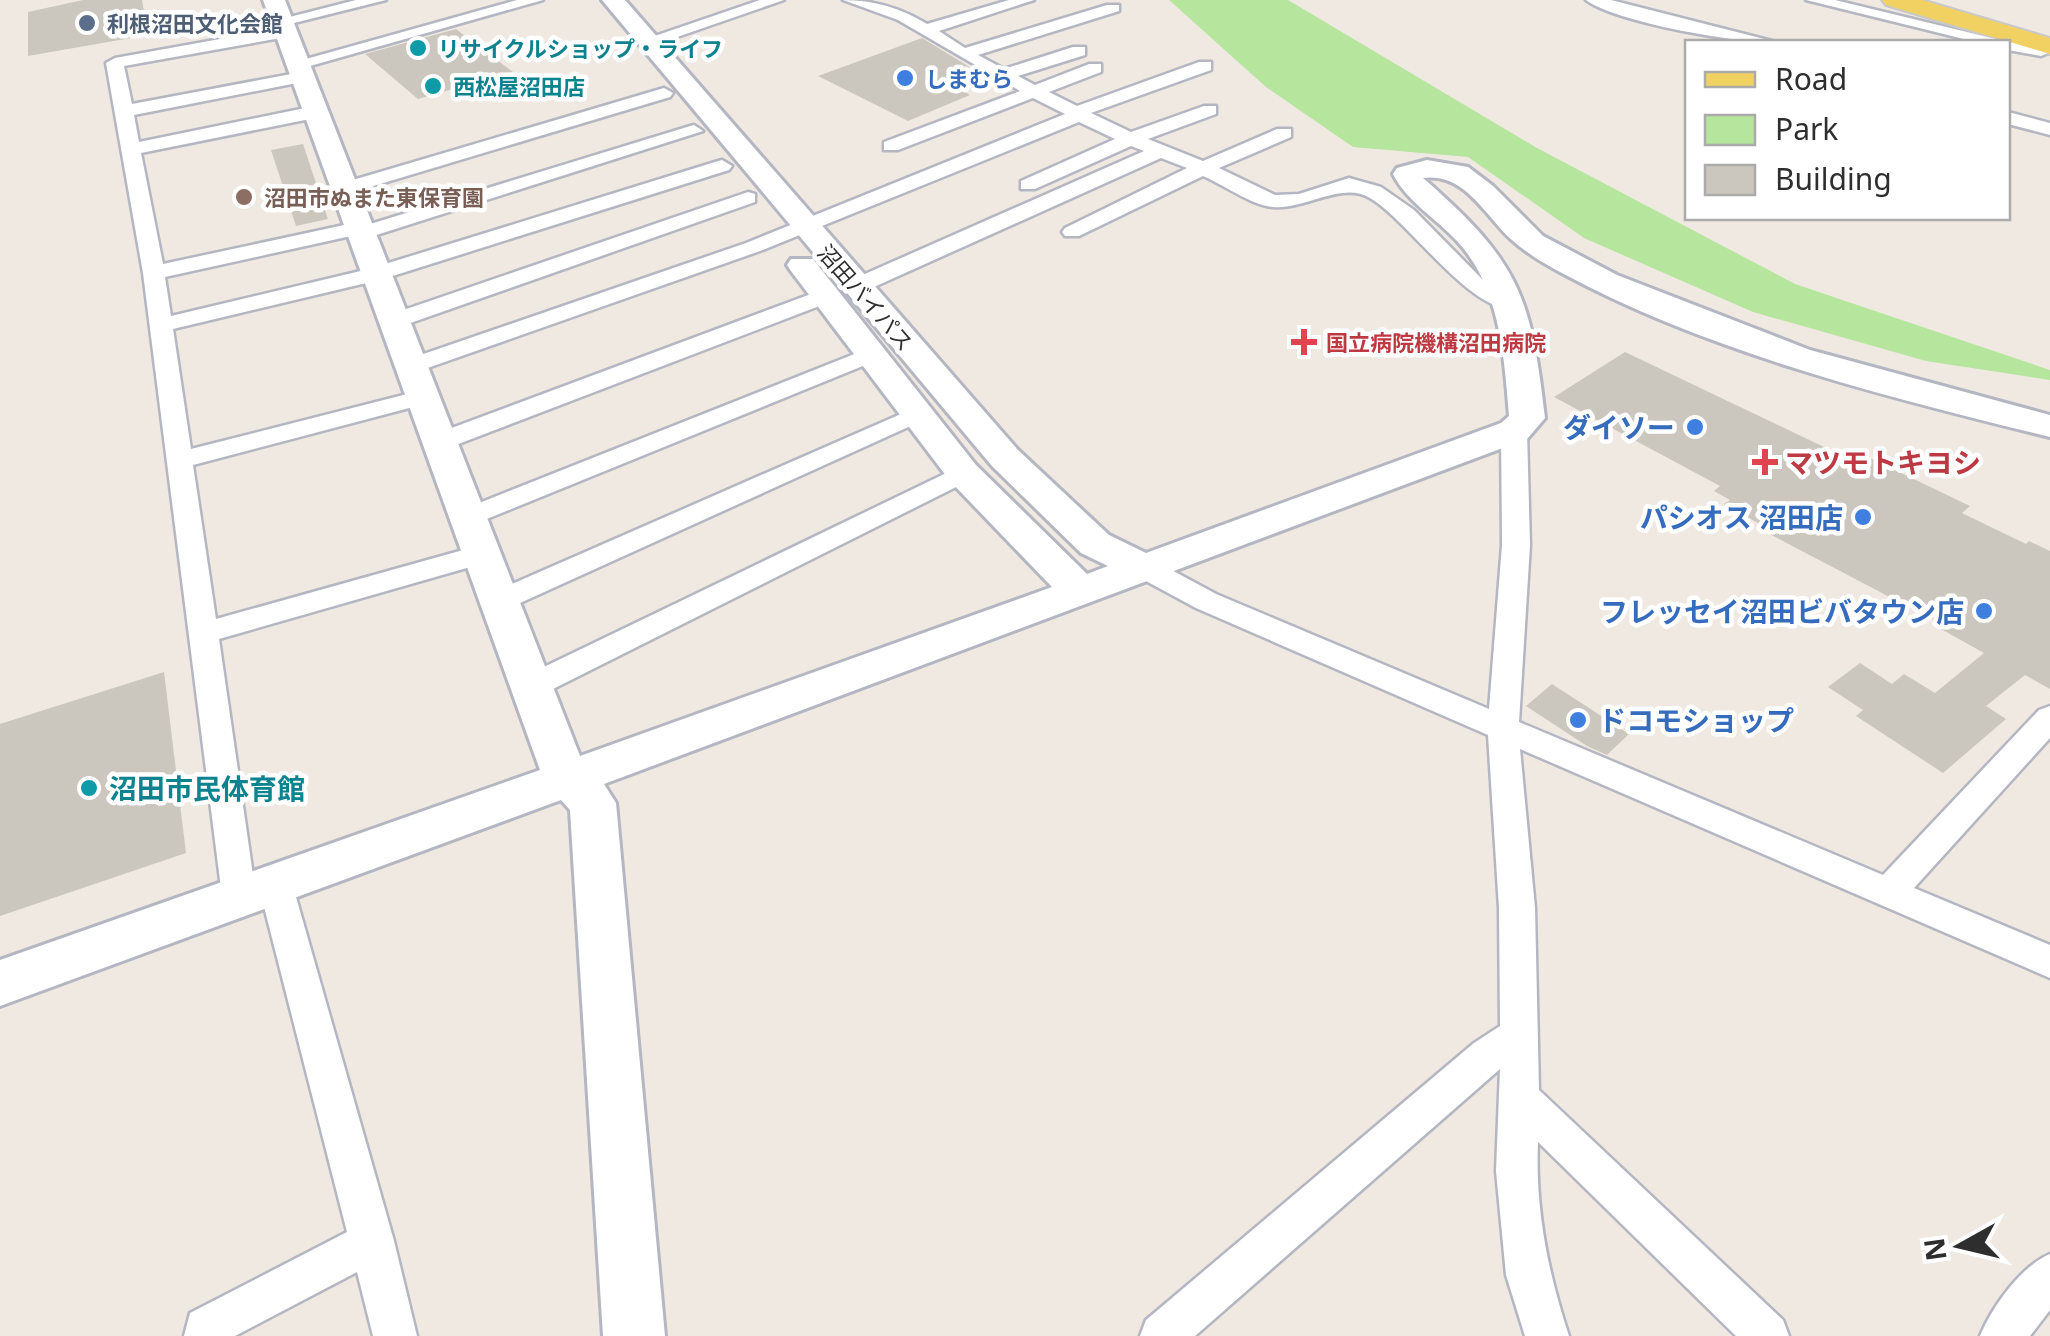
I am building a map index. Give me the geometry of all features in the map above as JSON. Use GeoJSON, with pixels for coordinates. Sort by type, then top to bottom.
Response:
{"type":"FeatureCollection","features":[{"type":"Feature","properties":{"kind":"main road"},"geometry":{"type":"LineString","coordinates":[[1895,0],[2049,45]]}},
{"type":"Feature","properties":{"kind":"street"},"geometry":{"type":"LineString","coordinates":[[124,111],[378,0]]}},
{"type":"Feature","properties":{"kind":"street"},"geometry":{"type":"LineString","coordinates":[[396,1336],[374,1242],[257,889],[202,632],[154,273],[115,62],[535,0]]}},
{"type":"Feature","properties":{"kind":"street","name":"沼田バイパス"},"geometry":{"type":"LineString","coordinates":[[588,0],[748,198],[792,231]]}},
{"type":"Feature","properties":{"kind":"street","name":"沼田バイパス"},"geometry":{"type":"LineString","coordinates":[[613,0],[842,291],[1095,544],[1143,567]]}},
{"type":"Feature","properties":{"kind":"street"},"geometry":{"type":"LineString","coordinates":[[648,42],[776,0]]}},
{"type":"Feature","properties":{"kind":"street"},"geometry":{"type":"LineString","coordinates":[[926,30],[1026,0]]}},
{"type":"Feature","properties":{"kind":"street"},"geometry":{"type":"LineString","coordinates":[[1594,0],[1678,25],[1757,40]]}},
{"type":"Feature","properties":{"kind":"street"},"geometry":{"type":"LineString","coordinates":[[1814,0],[1987,40]]}},
{"type":"Feature","properties":{"kind":"street"},"geometry":{"type":"LineString","coordinates":[[857,1],[904,17],[962,54],[1077,114],[1272,201],[1301,200],[1350,184],[1374,191],[1407,214],[1474,284],[1506,302]]}},
{"type":"Feature","properties":{"kind":"street"},"geometry":{"type":"LineString","coordinates":[[962,54],[1112,8]]}},
{"type":"Feature","properties":{"kind":"street"},"geometry":{"type":"LineString","coordinates":[[288,39],[530,687],[568,778],[592,803],[634,1336]]}},
{"type":"Feature","properties":{"kind":"street"},"geometry":{"type":"LineString","coordinates":[[2010,45],[2041,51],[2049,45]]}},
{"type":"Feature","properties":{"kind":"street"},"geometry":{"type":"LineString","coordinates":[[1002,75],[1080,51]]}},
{"type":"Feature","properties":{"kind":"street"},"geometry":{"type":"LineString","coordinates":[[180,460],[417,382],[1077,114],[1206,66]]}},
{"type":"Feature","properties":{"kind":"street"},"geometry":{"type":"LineString","coordinates":[[892,146],[1030,90],[1096,68]]}},
{"type":"Feature","properties":{"kind":"street"},"geometry":{"type":"LineString","coordinates":[[343,188],[664,93]]}},
{"type":"Feature","properties":{"kind":"street"},"geometry":{"type":"LineString","coordinates":[[1028,185],[1131,139],[1210,110]]}},
{"type":"Feature","properties":{"kind":"street"},"geometry":{"type":"LineString","coordinates":[[131,149],[315,112]]}},
{"type":"Feature","properties":{"kind":"street"},"geometry":{"type":"LineString","coordinates":[[2010,119],[2050,129]]}},
{"type":"Feature","properties":{"kind":"street"},"geometry":{"type":"LineString","coordinates":[[154,273],[359,231],[694,130]]}},
{"type":"Feature","properties":{"kind":"street"},"geometry":{"type":"LineString","coordinates":[[1072,232],[1284,133]]}},
{"type":"Feature","properties":{"kind":"street"},"geometry":{"type":"LineString","coordinates":[[440,442],[842,291],[1160,151]]}},
{"type":"Feature","properties":{"kind":"street"},"geometry":{"type":"LineString","coordinates":[[160,325],[375,274],[722,166]]}},
{"type":"Feature","properties":{"kind":"street"},"geometry":{"type":"LineString","coordinates":[[0,982],[1514,431],[1526,418],[1524,387],[1499,275],[1478,246],[1407,174],[1423,168],[1444,168],[1462,174],[1493,200],[1516,228],[1566,263],[1717,330],[1800,361],[2050,426]]}},
{"type":"Feature","properties":{"kind":"street"},"geometry":{"type":"LineString","coordinates":[[394,322],[748,198]]}},
{"type":"Feature","properties":{"kind":"street","name":"沼田バイパス"},"geometry":{"type":"LineString","coordinates":[[842,291],[872,354],[963,473],[1080,591]]}},
{"type":"Feature","properties":{"kind":"street"},"geometry":{"type":"LineString","coordinates":[[468,516],[872,354]]}},
{"type":"Feature","properties":{"kind":"street"},"geometry":{"type":"LineString","coordinates":[[499,601],[917,414]]}},
{"type":"Feature","properties":{"kind":"street"},"geometry":{"type":"LineString","coordinates":[[1514,431],[1516,545],[1503,728],[1516,908],[1520,1098],[1516,1170],[1526,1275],[1548,1336]]}},
{"type":"Feature","properties":{"kind":"street"},"geometry":{"type":"LineString","coordinates":[[530,687],[963,473]]}},
{"type":"Feature","properties":{"kind":"street"},"geometry":{"type":"LineString","coordinates":[[202,632],[482,554]]}},
{"type":"Feature","properties":{"kind":"street"},"geometry":{"type":"LineString","coordinates":[[1143,567],[1206,601],[2050,962]]}},
{"type":"Feature","properties":{"kind":"street"},"geometry":{"type":"LineString","coordinates":[[1889,892],[2050,718]]}},
{"type":"Feature","properties":{"kind":"street"},"geometry":{"type":"LineString","coordinates":[[1162,1336],[1487,1056],[1519,1035]]}},
{"type":"Feature","properties":{"kind":"street"},"geometry":{"type":"LineString","coordinates":[[1520,1098],[1767,1336]]}},
{"type":"Feature","properties":{"kind":"street"},"geometry":{"type":"LineString","coordinates":[[206,1336],[205,1328],[374,1242]]}},
{"type":"Feature","properties":{"kind":"street"},"geometry":{"type":"LineString","coordinates":[[2002,1336],[2050,1275]]}},
{"type":"Feature","properties":{"kind":"green space"},"geometry":{"type":"Polygon","coordinates":[[[1169,0],[1288,0],[1537,148],[1795,284],[2050,370],[2050,380],[1926,361],[1753,312],[1584,238],[1468,157],[1353,147],[1266,87],[1169,0]]]}},
{"type":"Feature","properties":{"kind":"building","name":"利根沼田文化会館"},"geometry":{"type":"Polygon","coordinates":[[[83,0],[142,0],[148,35],[28,56],[28,12],[83,0]]]}},
{"type":"Feature","properties":{"kind":"building","name":"西松屋沼田店"},"geometry":{"type":"Polygon","coordinates":[[[456,29],[513,72],[418,99],[365,54],[456,29]]]}},
{"type":"Feature","properties":{"kind":"building","name":"しまむら"},"geometry":{"type":"Polygon","coordinates":[[[922,38],[991,80],[963,91],[970,95],[908,121],[818,76],[922,38]]]}},
{"type":"Feature","properties":{"kind":"building"},"geometry":{"type":"Polygon","coordinates":[[[303,144],[328,219],[296,226],[271,150],[303,144]]]}},
{"type":"Feature","properties":{"kind":"building"},"geometry":{"type":"Polygon","coordinates":[[[1625,352],[1843,456],[1851,449],[1970,506],[1962,513],[2026,544],[2029,541],[2050,551],[2050,689],[2025,675],[1986,706],[2006,719],[1943,773],[1856,716],[1863,710],[1828,687],[1860,663],[1892,684],[1904,674],[1935,693],[1984,653],[1941,629],[1945,626],[1756,527],[1760,524],[1724,504],[1730,500],[1714,491],[1720,486],[1554,397],[1625,352]]]}},
{"type":"Feature","properties":{"kind":"building","name":"沼田市民体育館"},"geometry":{"type":"Polygon","coordinates":[[[164,672],[186,853],[0,916],[0,724],[164,672]]]}},
{"type":"Feature","properties":{"kind":"building","name":"ドコモショップ"},"geometry":{"type":"Polygon","coordinates":[[[1552,684],[1629,734],[1607,755],[1526,706],[1552,684]]]}},
{"type":"Feature","properties":{"kind":"place","name":"利根沼田文化会館"},"geometry":{"type":"Point","coordinates":[87,23]}},
{"type":"Feature","properties":{"kind":"place","name":"リサイクルショップ・ライフ"},"geometry":{"type":"Point","coordinates":[418,48]}},
{"type":"Feature","properties":{"kind":"place","name":"しまむら"},"geometry":{"type":"Point","coordinates":[905,78]}},
{"type":"Feature","properties":{"kind":"place","name":"西松屋沼田店"},"geometry":{"type":"Point","coordinates":[433,86]}},
{"type":"Feature","properties":{"kind":"place","name":"沼田市ぬまた東保育園"},"geometry":{"type":"Point","coordinates":[244,197]}},
{"type":"Feature","properties":{"kind":"place","name":"国立病院機構沼田病院"},"geometry":{"type":"Point","coordinates":[1304,342]}},
{"type":"Feature","properties":{"kind":"place","name":"ダイソー"},"geometry":{"type":"Point","coordinates":[1695,427]}},
{"type":"Feature","properties":{"kind":"place","name":"マツモトキヨシ"},"geometry":{"type":"Point","coordinates":[1765,462]}},
{"type":"Feature","properties":{"kind":"place","name":"パシオス 沼田店"},"geometry":{"type":"Point","coordinates":[1863,517]}},
{"type":"Feature","properties":{"kind":"place","name":"フレッセイ沼田ビバタウン店"},"geometry":{"type":"Point","coordinates":[1984,611]}},
{"type":"Feature","properties":{"kind":"place","name":"ドコモショップ"},"geometry":{"type":"Point","coordinates":[1578,720]}},
{"type":"Feature","properties":{"kind":"place","name":"沼田市民体育館"},"geometry":{"type":"Point","coordinates":[89,788]}}]}
